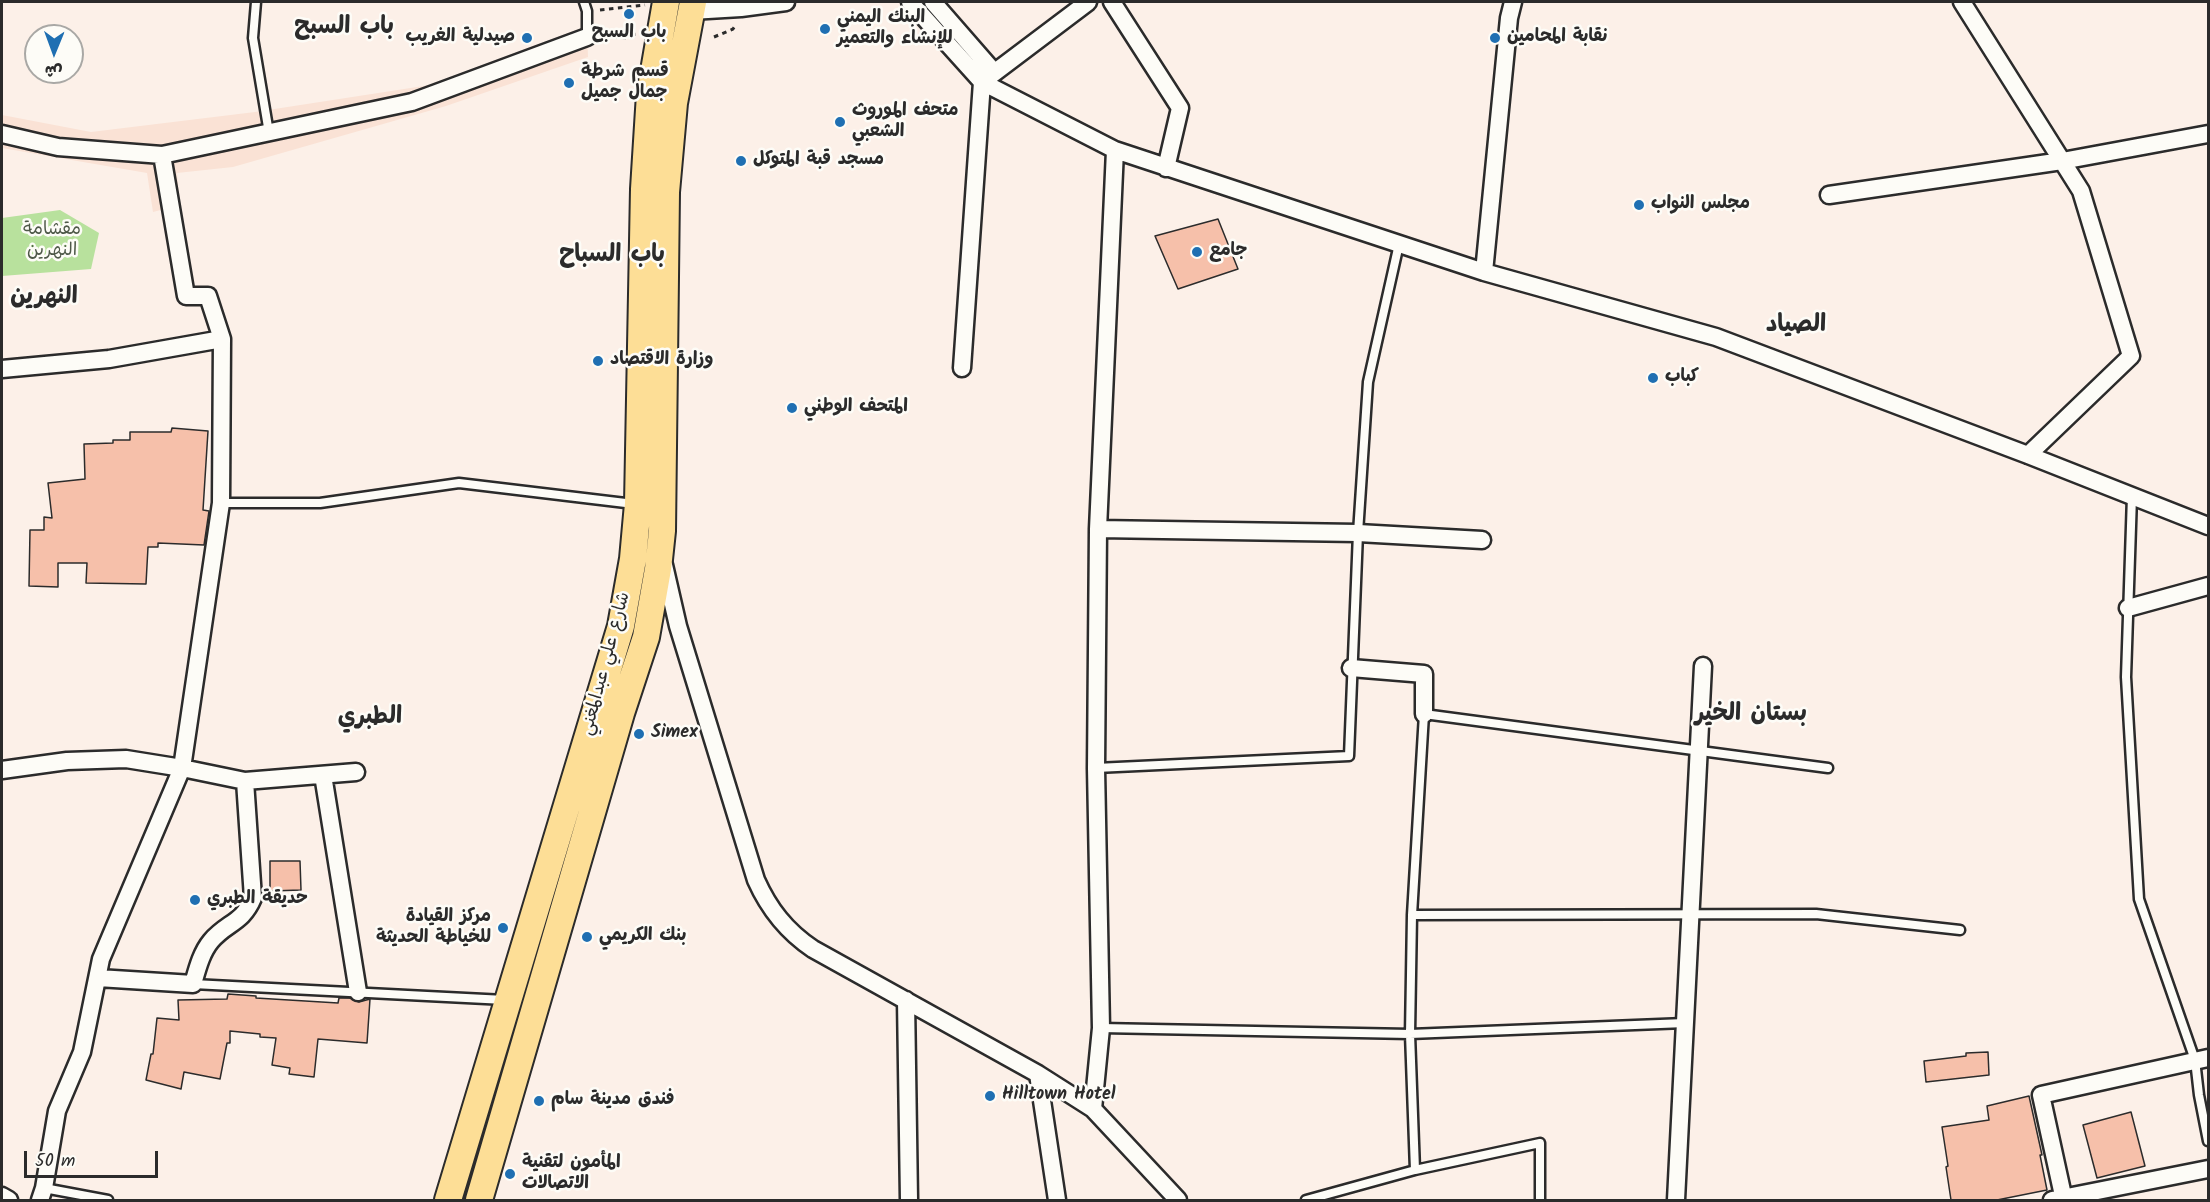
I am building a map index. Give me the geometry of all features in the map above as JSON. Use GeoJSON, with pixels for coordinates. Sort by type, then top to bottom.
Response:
{"type":"FeatureCollection","features":[{"type":"Feature","properties":{"kind":"main road","name":"شارع علي عبدالمغني"},"geometry":{"type":"LineString","coordinates":[[448,1200],[621,626],[633,559],[638,504],[644,189],[650,94],[666,2]]}},
{"type":"Feature","properties":{"kind":"main road","name":"شارع علي عبدالمغني"},"geometry":{"type":"LineString","coordinates":[[480,1200],[621,713],[646,637],[661,543],[666,192],[674,103],[692,6]]}},
{"type":"Feature","properties":{"kind":"main road"},"geometry":{"type":"LineString","coordinates":[[621,626],[646,637]]}},
{"type":"Feature","properties":{"kind":"street"},"geometry":{"type":"LineString","coordinates":[[692,6],[741,8],[786,2]]}},
{"type":"Feature","properties":{"kind":"street"},"geometry":{"type":"LineString","coordinates":[[910,2],[988,77],[1115,150],[1484,272],[1716,337],[2208,526]]}},
{"type":"Feature","properties":{"kind":"street"},"geometry":{"type":"LineString","coordinates":[[933,2],[988,77],[962,368]]}},
{"type":"Feature","properties":{"kind":"street"},"geometry":{"type":"LineString","coordinates":[[988,77],[1088,2]]}},
{"type":"Feature","properties":{"kind":"street"},"geometry":{"type":"LineString","coordinates":[[1112,2],[1180,108],[1166,168]]}},
{"type":"Feature","properties":{"kind":"street"},"geometry":{"type":"LineString","coordinates":[[1484,272],[1509,18],[1514,2]]}},
{"type":"Feature","properties":{"kind":"street"},"geometry":{"type":"LineString","coordinates":[[1962,2],[2081,191],[2131,356],[2028,455]]}},
{"type":"Feature","properties":{"kind":"street"},"geometry":{"type":"LineString","coordinates":[[2,134],[58,147],[162,155],[412,102],[589,37]]}},
{"type":"Feature","properties":{"kind":"street"},"geometry":{"type":"LineString","coordinates":[[1829,195],[2062,160],[2208,134]]}},
{"type":"Feature","properties":{"kind":"street"},"geometry":{"type":"LineString","coordinates":[[1093,1109],[1101,1028],[1096,768],[1098,529],[1115,150]]}},
{"type":"Feature","properties":{"kind":"street"},"geometry":{"type":"LineString","coordinates":[[42,1194],[57,1111],[82,1052],[101,959],[183,768],[221,503],[222,339],[208,296],[186,296],[162,155]]}},
{"type":"Feature","properties":{"kind":"street"},"geometry":{"type":"LineString","coordinates":[[2,369],[109,359],[222,339]]}},
{"type":"Feature","properties":{"kind":"street"},"geometry":{"type":"LineString","coordinates":[[1098,529],[1358,532],[1482,540]]}},
{"type":"Feature","properties":{"kind":"street"},"geometry":{"type":"LineString","coordinates":[[661,543],[678,626],[762,894],[779,919],[800,940],[1038,1074],[1093,1109],[1178,1200]]}},
{"type":"Feature","properties":{"kind":"street"},"geometry":{"type":"LineString","coordinates":[[2128,608],[2208,586]]}},
{"type":"Feature","properties":{"kind":"street"},"geometry":{"type":"LineString","coordinates":[[1676,1200],[1703,666]]}},
{"type":"Feature","properties":{"kind":"street"},"geometry":{"type":"LineString","coordinates":[[1352,668],[1424,674],[1424,714]]}},
{"type":"Feature","properties":{"kind":"street"},"geometry":{"type":"LineString","coordinates":[[2,770],[67,761],[126,759],[183,768],[245,782],[356,772]]}},
{"type":"Feature","properties":{"kind":"street"},"geometry":{"type":"LineString","coordinates":[[323,775],[358,992]]}},
{"type":"Feature","properties":{"kind":"street"},"geometry":{"type":"LineString","coordinates":[[98,978],[193,984],[202,956],[210,942],[247,911],[253,898],[245,782]]}},
{"type":"Feature","properties":{"kind":"street"},"geometry":{"type":"LineString","coordinates":[[906,1000],[909,1200]]}},
{"type":"Feature","properties":{"kind":"street"},"geometry":{"type":"LineString","coordinates":[[2202,1059],[2041,1095],[2060,1200],[2208,1169]]}},
{"type":"Feature","properties":{"kind":"street"},"geometry":{"type":"LineString","coordinates":[[1038,1074],[1057,1200]]}},
{"type":"Feature","properties":{"kind":"street"},"geometry":{"type":"LineString","coordinates":[[2,1196],[9,1200]]}},
{"type":"Feature","properties":{"kind":"lane"},"geometry":{"type":"LineString","coordinates":[[256,2],[253,38],[269,133]]}},
{"type":"Feature","properties":{"kind":"lane"},"geometry":{"type":"LineString","coordinates":[[584,2],[589,37]]}},
{"type":"Feature","properties":{"kind":"lane"},"geometry":{"type":"LineString","coordinates":[[1096,768],[1348,756],[1358,532],[1368,382],[1399,244]]}},
{"type":"Feature","properties":{"kind":"lane"},"geometry":{"type":"LineString","coordinates":[[221,503],[320,503],[459,483],[638,504]]}},
{"type":"Feature","properties":{"kind":"lane"},"geometry":{"type":"LineString","coordinates":[[2132,496],[2126,677],[2139,899],[2202,1059],[2199,1095],[2208,1141]]}},
{"type":"Feature","properties":{"kind":"lane"},"geometry":{"type":"LineString","coordinates":[[1415,1170],[1410,1034],[1412,915],[1424,714],[1828,768]]}},
{"type":"Feature","properties":{"kind":"lane"},"geometry":{"type":"LineString","coordinates":[[1412,915],[1816,914],[1960,930]]}},
{"type":"Feature","properties":{"kind":"lane"},"geometry":{"type":"LineString","coordinates":[[193,984],[509,1000]]}},
{"type":"Feature","properties":{"kind":"lane"},"geometry":{"type":"LineString","coordinates":[[1101,1028],[1410,1034],[1685,1023]]}},
{"type":"Feature","properties":{"kind":"lane"},"geometry":{"type":"LineString","coordinates":[[1307,1200],[1415,1170],[1540,1143],[1540,1200]]}},
{"type":"Feature","properties":{"kind":"lane"},"geometry":{"type":"LineString","coordinates":[[42,1194],[108,1200]]}},
{"type":"Feature","properties":{"kind":"path"},"geometry":{"type":"LineString","coordinates":[[587,11],[666,2]]}},
{"type":"Feature","properties":{"kind":"path"},"geometry":{"type":"LineString","coordinates":[[714,37],[733,29]]}},
{"type":"Feature","properties":{"kind":"path"},"geometry":{"type":"LineString","coordinates":[[589,37],[662,33]]}},
{"type":"Feature","properties":{"kind":"path"},"geometry":{"type":"LineString","coordinates":[[589,37],[626,38]]}},
{"type":"Feature","properties":{"kind":"shaded area"},"geometry":{"type":"Polygon","coordinates":[[[587,26],[588,57],[446,106],[233,167],[177,173],[180,205],[153,212],[147,173],[2,148],[2,115],[91,132],[255,112],[430,85],[587,26]]]}},
{"type":"Feature","properties":{"kind":"green space","name":"مقشامة النهرين"},"geometry":{"type":"Polygon","coordinates":[[[60,210],[99,233],[91,269],[2,276],[2,218],[60,210]]]}},
{"type":"Feature","properties":{"kind":"building","name":"جامع"},"geometry":{"type":"Polygon","coordinates":[[[1218,219],[1238,269],[1178,289],[1155,236],[1218,219]]]}},
{"type":"Feature","properties":{"kind":"building"},"geometry":{"type":"Polygon","coordinates":[[[172,428],[208,431],[203,510],[209,511],[204,545],[158,543],[158,547],[148,547],[146,584],[86,583],[87,563],[58,563],[58,587],[29,586],[30,530],[44,530],[44,517],[52,518],[48,483],[85,479],[84,444],[130,440],[130,432],[171,432],[172,428]]]}},
{"type":"Feature","properties":{"kind":"building"},"geometry":{"type":"Polygon","coordinates":[[[270,861],[300,861],[301,890],[270,891],[270,861]]]}},
{"type":"Feature","properties":{"kind":"building"},"geometry":{"type":"Polygon","coordinates":[[[228,994],[338,1003],[339,998],[350,998],[359,1002],[370,999],[367,1043],[318,1039],[314,1077],[289,1074],[290,1068],[272,1065],[276,1038],[230,1031],[230,1043],[227,1043],[220,1079],[184,1072],[181,1089],[146,1080],[151,1054],[153,1054],[157,1018],[179,1020],[178,1000],[227,999],[228,994]]]}},
{"type":"Feature","properties":{"kind":"building"},"geometry":{"type":"Polygon","coordinates":[[[1988,1052],[1989,1075],[1926,1082],[1924,1061],[1966,1056],[1966,1053],[1988,1052]]]}},
{"type":"Feature","properties":{"kind":"building"},"geometry":{"type":"Polygon","coordinates":[[[2029,1096],[2047,1190],[1997,1200],[1951,1200],[1942,1127],[1989,1120],[1987,1106],[2029,1096]]]}},
{"type":"Feature","properties":{"kind":"building"},"geometry":{"type":"Polygon","coordinates":[[[2131,1112],[2145,1166],[2097,1178],[2083,1125],[2131,1112]]]}},
{"type":"Feature","properties":{"kind":"place","name":"باب السبح"},"geometry":{"type":"Point","coordinates":[629,14]}},
{"type":"Feature","properties":{"kind":"place","name":"البنك اليمني للإنشاء والتعمير"},"geometry":{"type":"Point","coordinates":[825,29]}},
{"type":"Feature","properties":{"kind":"place","name":"صيدلية الغريب"},"geometry":{"type":"Point","coordinates":[527,38]}},
{"type":"Feature","properties":{"kind":"place","name":"نقابة المحامين"},"geometry":{"type":"Point","coordinates":[1495,38]}},
{"type":"Feature","properties":{"kind":"place","name":"قسم شرطة جمال جميل"},"geometry":{"type":"Point","coordinates":[569,83]}},
{"type":"Feature","properties":{"kind":"place","name":"متحف الموروث الشعبي"},"geometry":{"type":"Point","coordinates":[840,122]}},
{"type":"Feature","properties":{"kind":"place","name":"مسجد قبة المتوكل"},"geometry":{"type":"Point","coordinates":[741,161]}},
{"type":"Feature","properties":{"kind":"place","name":"مجلس النواب"},"geometry":{"type":"Point","coordinates":[1639,205]}},
{"type":"Feature","properties":{"kind":"place","name":"جامع"},"geometry":{"type":"Point","coordinates":[1197,252]}},
{"type":"Feature","properties":{"kind":"place","name":"وزارة الاقتصاد"},"geometry":{"type":"Point","coordinates":[598,361]}},
{"type":"Feature","properties":{"kind":"place","name":"كباب"},"geometry":{"type":"Point","coordinates":[1653,378]}},
{"type":"Feature","properties":{"kind":"place","name":"المتحف الوطني"},"geometry":{"type":"Point","coordinates":[792,408]}},
{"type":"Feature","properties":{"kind":"place","name":"Simex"},"geometry":{"type":"Point","coordinates":[639,734]}},
{"type":"Feature","properties":{"kind":"place","name":"حديقة الطبري"},"geometry":{"type":"Point","coordinates":[195,900]}},
{"type":"Feature","properties":{"kind":"place","name":"مركز القيادة للخياطة الحديثة"},"geometry":{"type":"Point","coordinates":[503,928]}},
{"type":"Feature","properties":{"kind":"place","name":"بنك الكريمي"},"geometry":{"type":"Point","coordinates":[587,937]}},
{"type":"Feature","properties":{"kind":"place","name":"Hilltown Hotel"},"geometry":{"type":"Point","coordinates":[990,1096]}},
{"type":"Feature","properties":{"kind":"place","name":"فندق مدينة سام"},"geometry":{"type":"Point","coordinates":[539,1101]}},
{"type":"Feature","properties":{"kind":"place","name":"المأمون لتقنية الاتصالات"},"geometry":{"type":"Point","coordinates":[510,1174]}},
{"type":"Feature","properties":{"kind":"district","name":"باب السبح"},"geometry":{"type":"Point","coordinates":[344,29]}},
{"type":"Feature","properties":{"kind":"district","name":"باب السباح"},"geometry":{"type":"Point","coordinates":[612,257]}},
{"type":"Feature","properties":{"kind":"district","name":"النهرين"},"geometry":{"type":"Point","coordinates":[44,299]}},
{"type":"Feature","properties":{"kind":"district","name":"الصياد"},"geometry":{"type":"Point","coordinates":[1796,327]}},
{"type":"Feature","properties":{"kind":"district","name":"بستان الخير"},"geometry":{"type":"Point","coordinates":[1751,716]}},
{"type":"Feature","properties":{"kind":"district","name":"الطبري"},"geometry":{"type":"Point","coordinates":[370,719]}}]}
